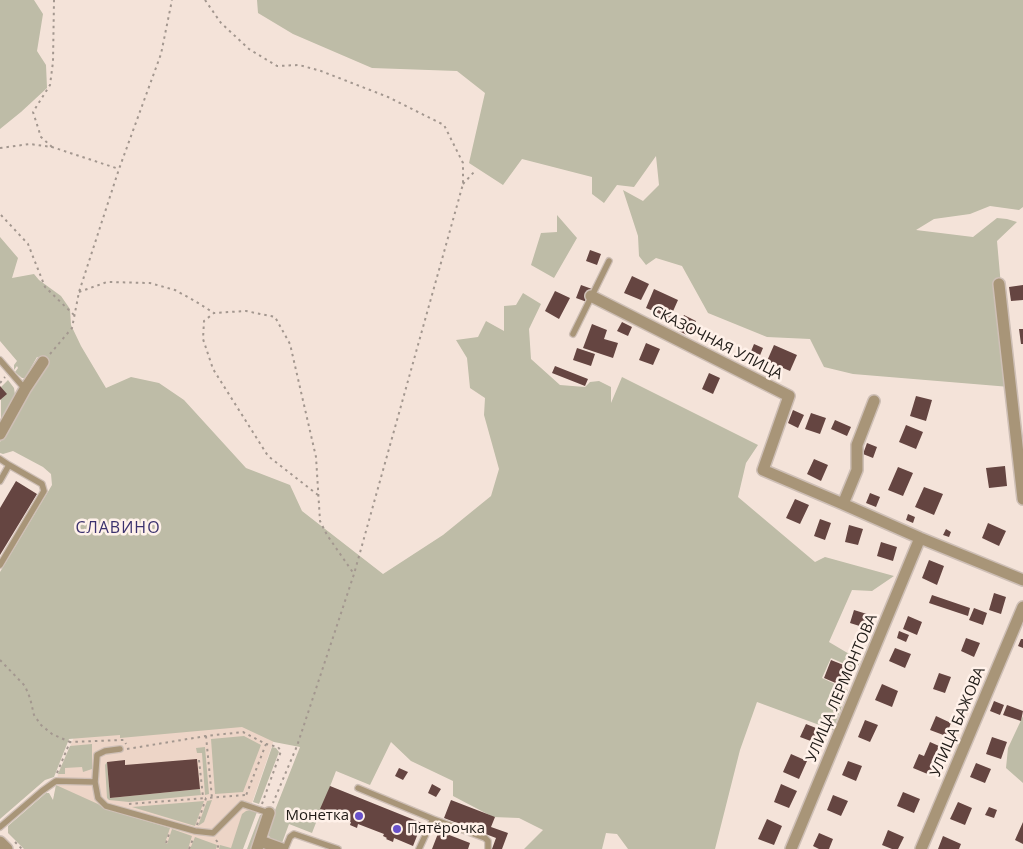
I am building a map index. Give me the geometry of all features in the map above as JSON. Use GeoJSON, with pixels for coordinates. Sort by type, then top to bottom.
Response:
{"type":"FeatureCollection","features":[{"type":"Feature","properties":{"kind":"street"},"geometry":{"type":"LineString","coordinates":[[999,284],[1023,499]]}},
{"type":"Feature","properties":{"kind":"street","name":"СКАЗОЧНАЯ УЛИЦА"},"geometry":{"type":"LineString","coordinates":[[592,296],[788,396],[763,470],[1023,580]]}},
{"type":"Feature","properties":{"kind":"street"},"geometry":{"type":"LineString","coordinates":[[0,434],[25,389],[43,362]]}},
{"type":"Feature","properties":{"kind":"street"},"geometry":{"type":"LineString","coordinates":[[843,504],[857,470],[857,445],[874,401]]}},
{"type":"Feature","properties":{"kind":"street","name":"УЛИЦА ЛЕРМОНТОВА"},"geometry":{"type":"LineString","coordinates":[[792,849],[920,538]]}},
{"type":"Feature","properties":{"kind":"street","name":"УЛИЦА БАЖОВА"},"geometry":{"type":"LineString","coordinates":[[921,849],[1023,607]]}},
{"type":"Feature","properties":{"kind":"street"},"geometry":{"type":"LineString","coordinates":[[266,808],[259,845],[284,849]]}},
{"type":"Feature","properties":{"kind":"lane"},"geometry":{"type":"LineString","coordinates":[[573,334],[609,261]]}},
{"type":"Feature","properties":{"kind":"lane"},"geometry":{"type":"LineString","coordinates":[[0,360],[25,389]]}},
{"type":"Feature","properties":{"kind":"lane"},"geometry":{"type":"LineString","coordinates":[[0,459],[42,484],[44,491],[0,565]]}},
{"type":"Feature","properties":{"kind":"lane"},"geometry":{"type":"LineString","coordinates":[[0,481],[9,465]]}},
{"type":"Feature","properties":{"kind":"lane"},"geometry":{"type":"LineString","coordinates":[[124,750],[105,751],[97,755],[95,782],[98,798],[106,806],[195,831],[213,832],[242,804],[266,808]]}},
{"type":"Feature","properties":{"kind":"lane"},"geometry":{"type":"LineString","coordinates":[[0,827],[54,782],[95,782]]}},
{"type":"Feature","properties":{"kind":"lane"},"geometry":{"type":"LineString","coordinates":[[358,788],[432,819],[485,838],[488,841],[488,849]]}},
{"type":"Feature","properties":{"kind":"lane"},"geometry":{"type":"LineString","coordinates":[[419,849],[432,819]]}},
{"type":"Feature","properties":{"kind":"lane"},"geometry":{"type":"LineString","coordinates":[[284,849],[290,837],[294,834],[338,849]]}},
{"type":"Feature","properties":{"kind":"path"},"geometry":{"type":"LineString","coordinates":[[52,147],[41,137],[33,112],[50,85],[53,62],[54,0]]}},
{"type":"Feature","properties":{"kind":"path"},"geometry":{"type":"LineString","coordinates":[[43,362],[72,328],[79,292],[119,169],[161,54],[172,0]]}},
{"type":"Feature","properties":{"kind":"path"},"geometry":{"type":"LineString","coordinates":[[205,0],[221,24],[249,49],[276,66],[299,65],[321,71],[388,97],[444,125],[463,163],[463,184],[354,574],[297,746],[266,808]]}},
{"type":"Feature","properties":{"kind":"path"},"geometry":{"type":"LineString","coordinates":[[0,148],[30,144],[52,147],[119,169]]}},
{"type":"Feature","properties":{"kind":"path"},"geometry":{"type":"LineString","coordinates":[[463,184],[474,172]]}},
{"type":"Feature","properties":{"kind":"path"},"geometry":{"type":"LineString","coordinates":[[1,215],[28,244],[45,287],[74,315]]}},
{"type":"Feature","properties":{"kind":"path"},"geometry":{"type":"LineString","coordinates":[[79,292],[107,282],[150,283],[176,290],[214,313]]}},
{"type":"Feature","properties":{"kind":"path"},"geometry":{"type":"LineString","coordinates":[[318,495],[268,456],[213,369],[203,339],[204,321],[214,313],[246,310],[275,317],[290,344],[316,457],[320,521],[327,535],[354,574]]}},
{"type":"Feature","properties":{"kind":"path"},"geometry":{"type":"LineString","coordinates":[[0,383],[6,377]]}},
{"type":"Feature","properties":{"kind":"path"},"geometry":{"type":"LineString","coordinates":[[0,660],[25,686],[34,715],[40,725],[52,734],[70,742],[124,740],[124,750],[206,736],[243,732],[266,744],[278,747],[281,751],[266,808]]}},
{"type":"Feature","properties":{"kind":"path"},"geometry":{"type":"LineString","coordinates":[[206,736],[212,798]]}},
{"type":"Feature","properties":{"kind":"path"},"geometry":{"type":"LineString","coordinates":[[54,782],[70,742]]}},
{"type":"Feature","properties":{"kind":"path"},"geometry":{"type":"LineString","coordinates":[[242,804],[266,744]]}},
{"type":"Feature","properties":{"kind":"path"},"geometry":{"type":"LineString","coordinates":[[189,849],[205,798],[199,760]]}},
{"type":"Feature","properties":{"kind":"path"},"geometry":{"type":"LineString","coordinates":[[125,811],[127,804],[246,795]]}},
{"type":"Feature","properties":{"kind":"path"},"geometry":{"type":"LineString","coordinates":[[166,844],[172,825]]}},
{"type":"Feature","properties":{"kind":"path"},"geometry":{"type":"LineString","coordinates":[[213,832],[219,844],[217,849]]}},
{"type":"Feature","properties":{"kind":"shaded area"},"geometry":{"type":"Polygon","coordinates":[[[0,0],[34,0],[43,14],[37,51],[46,65],[47,88],[0,129],[0,0]]]}},
{"type":"Feature","properties":{"kind":"shaded area"},"geometry":{"type":"Polygon","coordinates":[[[257,0],[1023,0],[1023,207],[1019,210],[990,206],[970,214],[934,219],[916,230],[973,237],[997,218],[1017,222],[997,241],[1010,387],[853,374],[824,367],[810,339],[767,337],[708,313],[682,266],[656,258],[646,265],[639,256],[638,236],[623,190],[643,201],[659,185],[656,156],[634,187],[617,185],[604,203],[592,194],[592,177],[522,159],[503,185],[469,163],[485,93],[457,71],[372,68],[293,34],[258,13],[257,0]]]}},
{"type":"Feature","properties":{"kind":"shaded area"},"geometry":{"type":"Polygon","coordinates":[[[557,215],[577,238],[554,278],[531,265],[541,233],[557,232],[557,215]]]}},
{"type":"Feature","properties":{"kind":"shaded area"},"geometry":{"type":"Polygon","coordinates":[[[0,237],[18,258],[12,278],[34,274],[61,296],[70,309],[71,325],[81,346],[106,388],[131,377],[159,383],[184,400],[246,468],[290,485],[302,511],[383,574],[443,535],[491,496],[499,469],[484,415],[485,398],[470,388],[467,358],[456,340],[478,337],[486,321],[504,331],[504,306],[516,305],[523,293],[541,304],[529,329],[531,359],[560,385],[585,387],[590,382],[599,381],[611,387],[611,403],[622,377],[758,445],[746,463],[738,497],[815,562],[825,557],[894,576],[872,591],[852,590],[829,642],[861,661],[856,669],[831,658],[822,678],[848,690],[833,730],[757,702],[740,750],[715,849],[628,849],[617,834],[606,833],[602,849],[524,849],[543,830],[519,818],[493,817],[453,796],[453,781],[411,761],[391,742],[370,785],[336,771],[312,833],[289,824],[282,843],[271,839],[268,828],[300,747],[274,742],[242,727],[120,738],[120,735],[69,739],[54,777],[45,780],[0,819],[0,572],[52,485],[51,474],[43,467],[13,451],[0,453],[0,442],[47,362],[37,357],[25,378],[22,378],[15,372],[18,368],[17,366],[14,370],[14,365],[17,361],[0,341],[0,237]]]}},
{"type":"Feature","properties":{"kind":"shaded area"},"geometry":{"type":"Polygon","coordinates":[[[8,380],[14,388],[15,395],[1,420],[1,387],[8,380]]]}},
{"type":"Feature","properties":{"kind":"shaded area"},"geometry":{"type":"Polygon","coordinates":[[[1023,716],[1023,783],[1006,768],[1008,748],[1023,716]]]}},
{"type":"Feature","properties":{"kind":"shaded area"},"geometry":{"type":"Polygon","coordinates":[[[238,720],[278,728],[236,849],[96,849],[53,801],[58,774],[75,735],[238,720]]]}},
{"type":"Feature","properties":{"kind":"shaded area"},"geometry":{"type":"Polygon","coordinates":[[[244,736],[261,745],[243,792],[215,794],[211,739],[244,736]]]}},
{"type":"Feature","properties":{"kind":"shaded area"},"geometry":{"type":"Polygon","coordinates":[[[92,744],[92,769],[83,772],[82,767],[65,768],[65,774],[58,774],[70,746],[92,744]]]}},
{"type":"Feature","properties":{"kind":"shaded area"},"geometry":{"type":"Polygon","coordinates":[[[205,747],[209,794],[205,795],[202,753],[197,753],[196,748],[205,747]]]}},
{"type":"Feature","properties":{"kind":"shaded area"},"geometry":{"type":"Polygon","coordinates":[[[272,747],[276,748],[279,752],[259,804],[253,802],[272,747]]]}},
{"type":"Feature","properties":{"kind":"shaded area"},"geometry":{"type":"Polygon","coordinates":[[[107,762],[110,798],[200,789],[201,795],[129,802],[109,800],[107,798],[105,765],[107,762]]]}},
{"type":"Feature","properties":{"kind":"shaded area"},"geometry":{"type":"Polygon","coordinates":[[[56,785],[105,809],[170,828],[165,843],[167,844],[172,829],[192,836],[188,849],[24,849],[8,833],[8,826],[46,793],[49,793],[53,800],[56,785]]]}},
{"type":"Feature","properties":{"kind":"shaded area"},"geometry":{"type":"Polygon","coordinates":[[[212,800],[204,822],[198,826],[207,801],[212,800]]]}},
{"type":"Feature","properties":{"kind":"shaded area"},"geometry":{"type":"Polygon","coordinates":[[[204,801],[195,826],[132,807],[204,801]]]}},
{"type":"Feature","properties":{"kind":"shaded area"},"geometry":{"type":"Polygon","coordinates":[[[250,810],[257,812],[243,849],[219,849],[220,845],[231,848],[242,814],[250,810]]]}},
{"type":"Feature","properties":{"kind":"shaded area"},"geometry":{"type":"Polygon","coordinates":[[[260,815],[263,815],[253,849],[247,849],[260,815]]]}},
{"type":"Feature","properties":{"kind":"shaded area"},"geometry":{"type":"Polygon","coordinates":[[[195,837],[217,845],[216,849],[190,849],[195,837]]]}},
{"type":"Feature","properties":{"kind":"building"},"geometry":{"type":"Polygon","coordinates":[[[590,250],[601,254],[597,265],[586,261],[590,250]]]}},
{"type":"Feature","properties":{"kind":"building"},"geometry":{"type":"Polygon","coordinates":[[[632,276],[649,284],[641,300],[624,293],[632,276]]]}},
{"type":"Feature","properties":{"kind":"building"},"geometry":{"type":"Polygon","coordinates":[[[581,285],[592,289],[587,302],[576,298],[581,285]]]}},
{"type":"Feature","properties":{"kind":"building"},"geometry":{"type":"Polygon","coordinates":[[[1023,285],[1023,300],[1011,301],[1009,287],[1023,285]]]}},
{"type":"Feature","properties":{"kind":"building"},"geometry":{"type":"Polygon","coordinates":[[[654,289],[678,300],[670,318],[646,308],[654,289]]]}},
{"type":"Feature","properties":{"kind":"building"},"geometry":{"type":"Polygon","coordinates":[[[555,291],[570,298],[559,319],[545,311],[555,291]]]}},
{"type":"Feature","properties":{"kind":"building"},"geometry":{"type":"Polygon","coordinates":[[[684,315],[696,321],[689,336],[677,330],[684,315]]]}},
{"type":"Feature","properties":{"kind":"building"},"geometry":{"type":"Polygon","coordinates":[[[622,322],[632,327],[628,336],[617,331],[622,322]]]}},
{"type":"Feature","properties":{"kind":"building"},"geometry":{"type":"Polygon","coordinates":[[[592,324],[607,330],[604,339],[618,343],[613,358],[583,348],[592,324]]]}},
{"type":"Feature","properties":{"kind":"building"},"geometry":{"type":"Polygon","coordinates":[[[1019,329],[1023,329],[1023,344],[1021,344],[1019,329]]]}},
{"type":"Feature","properties":{"kind":"building"},"geometry":{"type":"Polygon","coordinates":[[[646,343],[660,349],[653,365],[639,360],[646,343]]]}},
{"type":"Feature","properties":{"kind":"building"},"geometry":{"type":"Polygon","coordinates":[[[754,344],[763,348],[756,365],[747,361],[754,344]]]}},
{"type":"Feature","properties":{"kind":"building"},"geometry":{"type":"Polygon","coordinates":[[[774,345],[797,355],[790,371],[767,361],[774,345]]]}},
{"type":"Feature","properties":{"kind":"building"},"geometry":{"type":"Polygon","coordinates":[[[577,348],[595,354],[591,366],[573,360],[577,348]]]}},
{"type":"Feature","properties":{"kind":"building"},"geometry":{"type":"Polygon","coordinates":[[[555,366],[588,379],[585,386],[552,373],[555,366]]]}},
{"type":"Feature","properties":{"kind":"building"},"geometry":{"type":"Polygon","coordinates":[[[709,373],[720,378],[713,394],[702,389],[709,373]]]}},
{"type":"Feature","properties":{"kind":"building"},"geometry":{"type":"Polygon","coordinates":[[[0,386],[7,394],[0,400],[0,386]]]}},
{"type":"Feature","properties":{"kind":"building"},"geometry":{"type":"Polygon","coordinates":[[[916,396],[932,400],[926,421],[910,416],[916,396]]]}},
{"type":"Feature","properties":{"kind":"building"},"geometry":{"type":"Polygon","coordinates":[[[793,410],[804,415],[798,428],[788,423],[793,410]]]}},
{"type":"Feature","properties":{"kind":"building"},"geometry":{"type":"Polygon","coordinates":[[[811,413],[826,418],[820,434],[805,429],[811,413]]]}},
{"type":"Feature","properties":{"kind":"building"},"geometry":{"type":"Polygon","coordinates":[[[835,420],[851,427],[847,436],[831,429],[835,420]]]}},
{"type":"Feature","properties":{"kind":"building"},"geometry":{"type":"Polygon","coordinates":[[[906,425],[923,432],[916,449],[899,442],[906,425]]]}},
{"type":"Feature","properties":{"kind":"building"},"geometry":{"type":"Polygon","coordinates":[[[867,443],[877,447],[873,458],[863,454],[867,443]]]}},
{"type":"Feature","properties":{"kind":"building"},"geometry":{"type":"Polygon","coordinates":[[[814,459],[828,465],[821,481],[807,474],[814,459]]]}},
{"type":"Feature","properties":{"kind":"building"},"geometry":{"type":"Polygon","coordinates":[[[1005,466],[1007,486],[989,488],[986,468],[1005,466]]]}},
{"type":"Feature","properties":{"kind":"building"},"geometry":{"type":"Polygon","coordinates":[[[898,467],[913,473],[903,496],[888,490],[898,467]]]}},
{"type":"Feature","properties":{"kind":"building"},"geometry":{"type":"Polygon","coordinates":[[[16,481],[37,494],[0,555],[0,508],[16,481]]]}},
{"type":"Feature","properties":{"kind":"building"},"geometry":{"type":"Polygon","coordinates":[[[924,487],[943,494],[934,515],[915,507],[924,487]]]}},
{"type":"Feature","properties":{"kind":"building"},"geometry":{"type":"Polygon","coordinates":[[[870,493],[880,497],[876,507],[866,503],[870,493]]]}},
{"type":"Feature","properties":{"kind":"building"},"geometry":{"type":"Polygon","coordinates":[[[795,499],[809,505],[800,524],[786,518],[795,499]]]}},
{"type":"Feature","properties":{"kind":"building"},"geometry":{"type":"Polygon","coordinates":[[[908,514],[915,517],[913,523],[906,520],[908,514]]]}},
{"type":"Feature","properties":{"kind":"building"},"geometry":{"type":"Polygon","coordinates":[[[820,519],[831,523],[825,540],[814,536],[820,519]]]}},
{"type":"Feature","properties":{"kind":"building"},"geometry":{"type":"Polygon","coordinates":[[[988,523],[1006,531],[999,546],[982,538],[988,523]]]}},
{"type":"Feature","properties":{"kind":"building"},"geometry":{"type":"Polygon","coordinates":[[[849,525],[863,529],[858,545],[845,542],[849,525]]]}},
{"type":"Feature","properties":{"kind":"building"},"geometry":{"type":"Polygon","coordinates":[[[946,529],[951,532],[949,537],[943,535],[946,529]]]}},
{"type":"Feature","properties":{"kind":"building"},"geometry":{"type":"Polygon","coordinates":[[[881,542],[897,547],[893,561],[877,556],[881,542]]]}},
{"type":"Feature","properties":{"kind":"building"},"geometry":{"type":"Polygon","coordinates":[[[929,560],[944,566],[937,585],[922,578],[929,560]]]}},
{"type":"Feature","properties":{"kind":"building"},"geometry":{"type":"Polygon","coordinates":[[[994,593],[1006,597],[1001,614],[989,610],[994,593]]]}},
{"type":"Feature","properties":{"kind":"building"},"geometry":{"type":"Polygon","coordinates":[[[932,595],[970,608],[968,616],[929,603],[932,595]]]}},
{"type":"Feature","properties":{"kind":"building"},"geometry":{"type":"Polygon","coordinates":[[[974,608],[987,613],[983,625],[969,620],[974,608]]]}},
{"type":"Feature","properties":{"kind":"building"},"geometry":{"type":"Polygon","coordinates":[[[854,610],[870,615],[866,628],[850,623],[854,610]]]}},
{"type":"Feature","properties":{"kind":"building"},"geometry":{"type":"Polygon","coordinates":[[[908,616],[922,622],[917,635],[903,629],[908,616]]]}},
{"type":"Feature","properties":{"kind":"building"},"geometry":{"type":"Polygon","coordinates":[[[899,631],[909,635],[906,642],[897,638],[899,631]]]}},
{"type":"Feature","properties":{"kind":"building"},"geometry":{"type":"Polygon","coordinates":[[[966,638],[980,643],[974,657],[961,651],[966,638]]]}},
{"type":"Feature","properties":{"kind":"building"},"geometry":{"type":"Polygon","coordinates":[[[1021,639],[1023,639],[1023,648],[1018,646],[1021,639]]]}},
{"type":"Feature","properties":{"kind":"building"},"geometry":{"type":"Polygon","coordinates":[[[895,648],[911,654],[905,668],[889,661],[895,648]]]}},
{"type":"Feature","properties":{"kind":"building"},"geometry":{"type":"Polygon","coordinates":[[[831,660],[846,666],[838,684],[824,678],[831,660]]]}},
{"type":"Feature","properties":{"kind":"building"},"geometry":{"type":"Polygon","coordinates":[[[939,673],[951,677],[945,693],[933,689],[939,673]]]}},
{"type":"Feature","properties":{"kind":"building"},"geometry":{"type":"Polygon","coordinates":[[[882,684],[898,691],[892,707],[875,700],[882,684]]]}},
{"type":"Feature","properties":{"kind":"building"},"geometry":{"type":"Polygon","coordinates":[[[994,701],[1004,705],[1000,715],[990,711],[994,701]]]}},
{"type":"Feature","properties":{"kind":"building"},"geometry":{"type":"Polygon","coordinates":[[[1007,705],[1023,711],[1021,721],[1003,715],[1007,705]]]}},
{"type":"Feature","properties":{"kind":"building"},"geometry":{"type":"Polygon","coordinates":[[[936,716],[951,723],[946,736],[930,730],[936,716]]]}},
{"type":"Feature","properties":{"kind":"building"},"geometry":{"type":"Polygon","coordinates":[[[865,720],[878,725],[870,742],[858,737],[865,720]]]}},
{"type":"Feature","properties":{"kind":"building"},"geometry":{"type":"Polygon","coordinates":[[[806,724],[821,730],[816,743],[800,737],[806,724]]]}},
{"type":"Feature","properties":{"kind":"building"},"geometry":{"type":"Polygon","coordinates":[[[992,737],[1007,742],[1001,759],[986,754],[992,737]]]}},
{"type":"Feature","properties":{"kind":"building"},"geometry":{"type":"Polygon","coordinates":[[[930,742],[939,746],[933,760],[936,761],[930,775],[913,768],[919,754],[924,756],[930,742]]]}},
{"type":"Feature","properties":{"kind":"building"},"geometry":{"type":"Polygon","coordinates":[[[791,754],[807,761],[799,779],[783,772],[791,754]]]}},
{"type":"Feature","properties":{"kind":"building"},"geometry":{"type":"Polygon","coordinates":[[[197,759],[200,789],[110,798],[107,762],[125,760],[125,765],[197,759]]]}},
{"type":"Feature","properties":{"kind":"building"},"geometry":{"type":"Polygon","coordinates":[[[848,761],[862,766],[856,781],[842,775],[848,761]]]}},
{"type":"Feature","properties":{"kind":"building"},"geometry":{"type":"Polygon","coordinates":[[[976,763],[991,769],[985,783],[970,777],[976,763]]]}},
{"type":"Feature","properties":{"kind":"building"},"geometry":{"type":"Polygon","coordinates":[[[399,768],[408,772],[403,780],[395,776],[399,768]]]}},
{"type":"Feature","properties":{"kind":"building"},"geometry":{"type":"Polygon","coordinates":[[[432,784],[441,789],[436,797],[428,793],[432,784]]]}},
{"type":"Feature","properties":{"kind":"building"},"geometry":{"type":"Polygon","coordinates":[[[781,784],[797,791],[789,808],[774,802],[781,784]]]}},
{"type":"Feature","properties":{"kind":"building"},"geometry":{"type":"Polygon","coordinates":[[[330,786],[422,823],[413,846],[394,838],[393,842],[386,839],[383,836],[384,834],[358,824],[357,828],[350,825],[351,822],[331,814],[330,817],[323,814],[324,811],[320,809],[330,786]]]}},
{"type":"Feature","properties":{"kind":"building"},"geometry":{"type":"Polygon","coordinates":[[[903,792],[920,799],[914,813],[897,806],[903,792]]]}},
{"type":"Feature","properties":{"kind":"building"},"geometry":{"type":"Polygon","coordinates":[[[833,795],[848,801],[841,816],[827,810],[833,795]]]}},
{"type":"Feature","properties":{"kind":"building"},"geometry":{"type":"Polygon","coordinates":[[[451,800],[495,817],[491,827],[508,833],[502,849],[492,849],[496,838],[444,818],[451,800]]]}},
{"type":"Feature","properties":{"kind":"building"},"geometry":{"type":"Polygon","coordinates":[[[958,802],[972,808],[965,825],[950,819],[958,802]]]}},
{"type":"Feature","properties":{"kind":"building"},"geometry":{"type":"Polygon","coordinates":[[[989,807],[997,810],[994,818],[985,815],[989,807]]]}},
{"type":"Feature","properties":{"kind":"building"},"geometry":{"type":"Polygon","coordinates":[[[767,819],[782,826],[774,845],[758,839],[767,819]]]}},
{"type":"Feature","properties":{"kind":"building"},"geometry":{"type":"Polygon","coordinates":[[[1023,822],[1023,844],[1015,840],[1023,822]]]}},
{"type":"Feature","properties":{"kind":"building"},"geometry":{"type":"Polygon","coordinates":[[[888,830],[904,837],[898,849],[882,845],[888,830]]]}},
{"type":"Feature","properties":{"kind":"building"},"geometry":{"type":"Polygon","coordinates":[[[439,831],[470,843],[468,849],[432,849],[439,831]]]}},
{"type":"Feature","properties":{"kind":"building"},"geometry":{"type":"Polygon","coordinates":[[[819,833],[833,839],[829,849],[819,849],[813,846],[819,833]]]}},
{"type":"Feature","properties":{"kind":"building"},"geometry":{"type":"Polygon","coordinates":[[[943,836],[961,844],[959,849],[938,849],[943,836]]]}},
{"type":"Feature","properties":{"kind":"place","name":"Монетка"},"geometry":{"type":"Point","coordinates":[359,816]}},
{"type":"Feature","properties":{"kind":"place","name":"Пятёрочка"},"geometry":{"type":"Point","coordinates":[397,829]}},
{"type":"Feature","properties":{"kind":"district","name":"СЛАВИНО"},"geometry":{"type":"Point","coordinates":[118,528]}}]}
